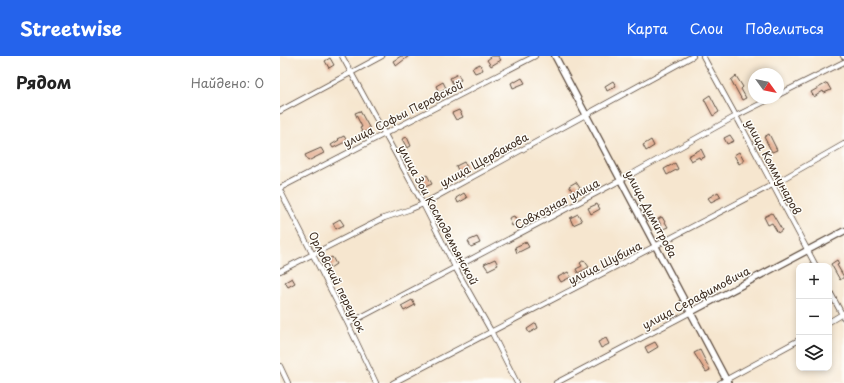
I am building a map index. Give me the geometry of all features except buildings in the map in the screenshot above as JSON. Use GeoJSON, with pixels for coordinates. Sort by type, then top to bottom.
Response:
{"type":"FeatureCollection","features":[{"type":"Feature","properties":{"kind":"street","name":"улица Зои Космодемьянской"},"geometry":{"type":"LineString","coordinates":[[342,56],[491,331],[517,383]]}},
{"type":"Feature","properties":{"kind":"street"},"geometry":{"type":"LineString","coordinates":[[280,111],[382,56]]}},
{"type":"Feature","properties":{"kind":"street","name":"улица Софьи Перовской"},"geometry":{"type":"LineString","coordinates":[[280,189],[535,56]]}},
{"type":"Feature","properties":{"kind":"street","name":"улица Димитрова"},"geometry":{"type":"LineString","coordinates":[[555,56],[727,381]]}},
{"type":"Feature","properties":{"kind":"street","name":"улица Щербакова"},"geometry":{"type":"LineString","coordinates":[[280,271],[384,218],[423,204],[693,56]]}},
{"type":"Feature","properties":{"kind":"street","name":"улица Коммунаров"},"geometry":{"type":"LineString","coordinates":[[703,56],[814,263]]}},
{"type":"Feature","properties":{"kind":"street"},"geometry":{"type":"LineString","coordinates":[[784,92],[844,62]]}},
{"type":"Feature","properties":{"kind":"street","name":"Совхозная улица"},"geometry":{"type":"LineString","coordinates":[[348,324],[621,180],[760,104]]}},
{"type":"Feature","properties":{"kind":"street","name":"улица Шубина"},"geometry":{"type":"LineString","coordinates":[[393,383],[772,185],[844,144]]}},
{"type":"Feature","properties":{"kind":"street","name":"Орловский переулок"},"geometry":{"type":"LineString","coordinates":[[280,189],[376,383]]}},
{"type":"Feature","properties":{"kind":"street","name":"улица Серафимовича"},"geometry":{"type":"LineString","coordinates":[[556,383],[844,230]]}},
{"type":"Feature","properties":{"kind":"street"},"geometry":{"type":"LineString","coordinates":[[832,295],[843,315],[832,320]]}},
{"type":"Feature","properties":{"kind":"street"},"geometry":{"type":"LineString","coordinates":[[720,383],[727,381],[796,342]]}},
{"type":"Feature","properties":{"kind":"street"},"geometry":{"type":"LineString","coordinates":[[280,366],[288,383]]}}]}
